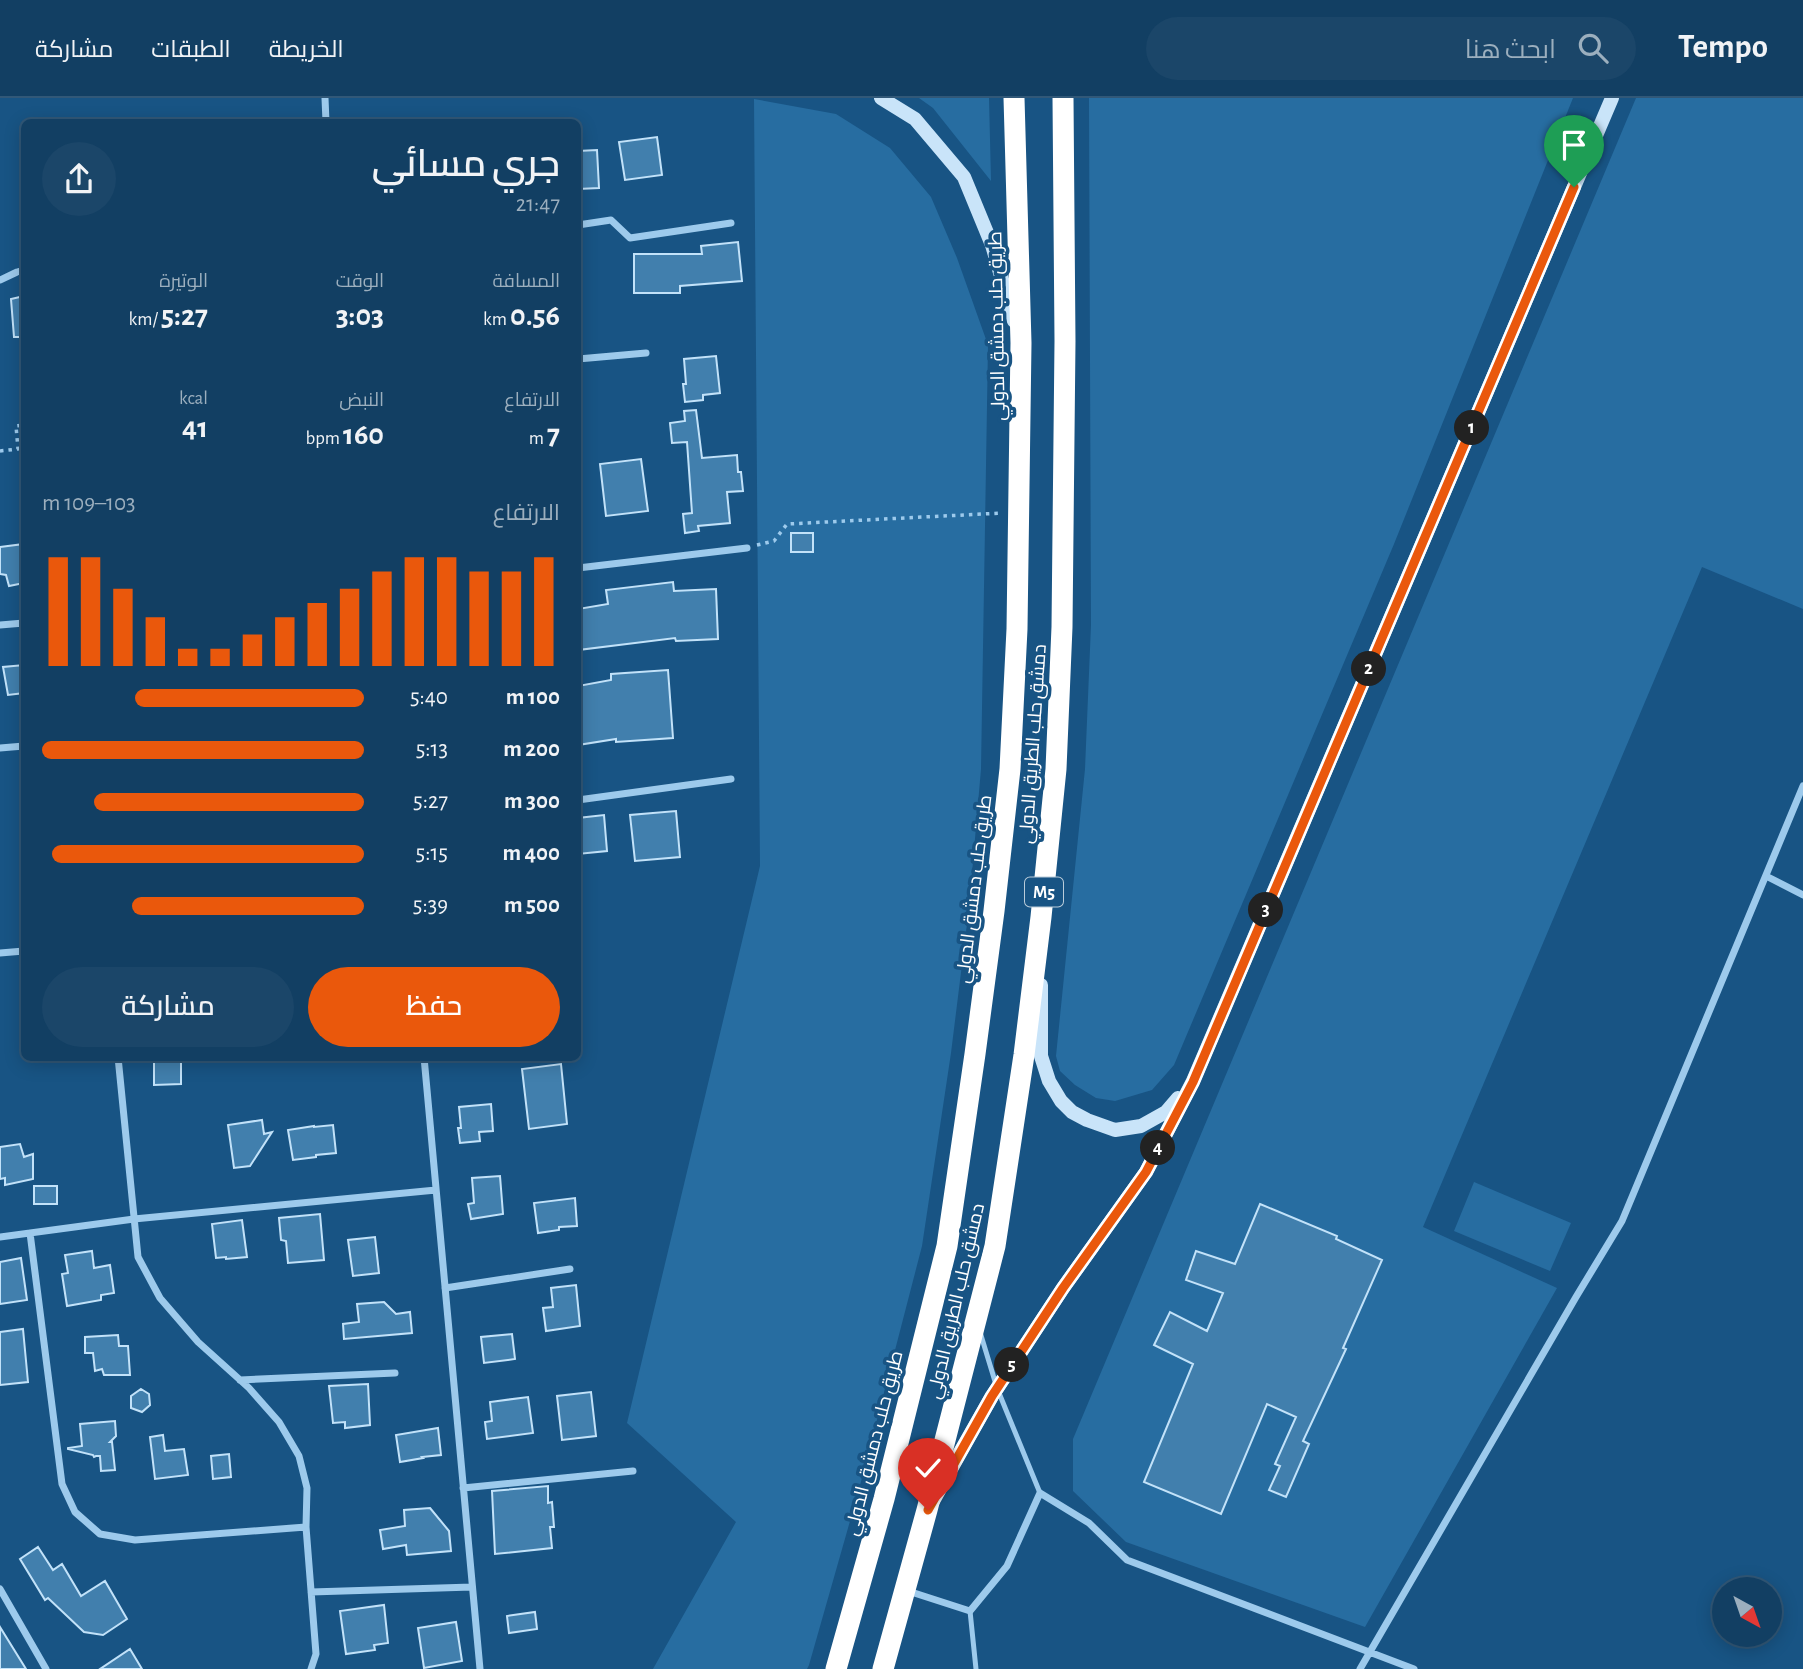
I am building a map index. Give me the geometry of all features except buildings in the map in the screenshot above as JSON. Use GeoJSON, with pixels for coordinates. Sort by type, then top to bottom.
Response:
{"type":"FeatureCollection","features":[{"type":"Feature","properties":{"kind":"highway","name":"طريق حلب دمشق الدولي"},"geometry":{"type":"LineString","coordinates":[[836,1669],[884,1499],[947,1246],[981,1015],[1010,769],[1017,629],[1021,343],[1014,98]]}},
{"type":"Feature","properties":{"kind":"highway","name":"دمشق حلب الطريق الدولي"},"geometry":{"type":"LineString","coordinates":[[883,1669],[928,1510],[995,1247],[1024,1055],[1041,917],[1056,769],[1062,626],[1065,341],[1063,98]]}},
{"type":"Feature","properties":{"kind":"main road"},"geometry":{"type":"LineString","coordinates":[[881,98],[915,119],[964,177],[992,245],[1021,343]]}},
{"type":"Feature","properties":{"kind":"main road"},"geometry":{"type":"LineString","coordinates":[[928,1510],[997,1388],[1063,1288],[1146,1172],[1193,1082],[1612,98]]}},
{"type":"Feature","properties":{"kind":"main road"},"geometry":{"type":"LineString","coordinates":[[1041,917],[1041,1056],[1049,1081],[1061,1101],[1072,1112],[1115,1130],[1141,1126],[1166,1112],[1193,1082]]}},
{"type":"Feature","properties":{"kind":"street"},"geometry":{"type":"LineString","coordinates":[[325,98],[326,119]]}},
{"type":"Feature","properties":{"kind":"street"},"geometry":{"type":"LineString","coordinates":[[581,225],[611,220],[630,238],[731,223]]}},
{"type":"Feature","properties":{"kind":"street"},"geometry":{"type":"LineString","coordinates":[[0,280],[21,271]]}},
{"type":"Feature","properties":{"kind":"street"},"geometry":{"type":"LineString","coordinates":[[581,359],[646,353]]}},
{"type":"Feature","properties":{"kind":"street"},"geometry":{"type":"LineString","coordinates":[[581,568],[747,548]]}},
{"type":"Feature","properties":{"kind":"street"},"geometry":{"type":"LineString","coordinates":[[0,625],[21,623]]}},
{"type":"Feature","properties":{"kind":"street"},"geometry":{"type":"LineString","coordinates":[[0,748],[21,746]]}},
{"type":"Feature","properties":{"kind":"street"},"geometry":{"type":"LineString","coordinates":[[581,800],[731,779]]}},
{"type":"Feature","properties":{"kind":"street"},"geometry":{"type":"LineString","coordinates":[[1360,1669],[1622,1221],[1803,786]]}},
{"type":"Feature","properties":{"kind":"street"},"geometry":{"type":"LineString","coordinates":[[1766,876],[1803,895]]}},
{"type":"Feature","properties":{"kind":"street"},"geometry":{"type":"LineString","coordinates":[[0,953],[21,951]]}},
{"type":"Feature","properties":{"kind":"street"},"geometry":{"type":"LineString","coordinates":[[118,1061],[138,1257],[160,1298],[198,1342],[240,1380],[279,1422],[299,1457],[307,1488],[306,1527],[316,1654],[311,1669]]}},
{"type":"Feature","properties":{"kind":"street"},"geometry":{"type":"LineString","coordinates":[[424,1061],[480,1669]]}},
{"type":"Feature","properties":{"kind":"street"},"geometry":{"type":"LineString","coordinates":[[0,1237],[134,1219],[436,1190]]}},
{"type":"Feature","properties":{"kind":"street"},"geometry":{"type":"LineString","coordinates":[[30,1233],[62,1484],[75,1513],[100,1534],[135,1540],[306,1527]]}},
{"type":"Feature","properties":{"kind":"street"},"geometry":{"type":"LineString","coordinates":[[445,1288],[570,1269]]}},
{"type":"Feature","properties":{"kind":"street"},"geometry":{"type":"LineString","coordinates":[[240,1380],[395,1373]]}},
{"type":"Feature","properties":{"kind":"street"},"geometry":{"type":"LineString","coordinates":[[463,1488],[633,1471]]}},
{"type":"Feature","properties":{"kind":"street"},"geometry":{"type":"LineString","coordinates":[[905,1590],[971,1611],[1007,1566],[1040,1493],[1089,1522],[1127,1560],[1415,1669]]}},
{"type":"Feature","properties":{"kind":"street"},"geometry":{"type":"LineString","coordinates":[[311,1592],[472,1587]]}},
{"type":"Feature","properties":{"kind":"street"},"geometry":{"type":"LineString","coordinates":[[0,1589],[46,1669]]}},
{"type":"Feature","properties":{"kind":"lane"},"geometry":{"type":"LineString","coordinates":[[976,1320],[997,1388],[1040,1493]]}},
{"type":"Feature","properties":{"kind":"lane"},"geometry":{"type":"LineString","coordinates":[[971,1611],[976,1669]]}},
{"type":"Feature","properties":{"kind":"path"},"geometry":{"type":"LineString","coordinates":[[0,451],[18,449],[16,426],[21,425]]}},
{"type":"Feature","properties":{"kind":"path"},"geometry":{"type":"LineString","coordinates":[[747,548],[774,541],[787,524],[1018,513]]}},
{"type":"Feature","properties":{"kind":"shaded area"},"geometry":{"type":"Polygon","coordinates":[[[919,98],[989,98],[991,181],[933,108],[919,98]]]}},
{"type":"Feature","properties":{"kind":"shaded area"},"geometry":{"type":"Polygon","coordinates":[[[1089,98],[1573,98],[1394,544],[1174,1065],[1152,1090],[1115,1101],[1096,1098],[1075,1085],[1060,1071],[1056,1056],[1085,769],[1091,625],[1089,98]]]}},
{"type":"Feature","properties":{"kind":"shaded area"},"geometry":{"type":"Polygon","coordinates":[[[1636,98],[1803,98],[1803,609],[1702,567],[1423,1227],[1557,1288],[1365,1627],[1126,1542],[1073,1491],[1073,1439],[1636,98]]]}},
{"type":"Feature","properties":{"kind":"shaded area"},"geometry":{"type":"Polygon","coordinates":[[[754,99],[836,114],[890,148],[931,197],[957,258],[988,345],[981,769],[969,908],[951,1053],[922,1246],[858,1493],[809,1665],[807,1669],[653,1669],[736,1522],[627,1423],[760,866],[754,99]]]}},
{"type":"Feature","properties":{"kind":"shaded area"},"geometry":{"type":"Polygon","coordinates":[[[1474,1182],[1571,1223],[1550,1271],[1454,1231],[1474,1182]]]}},
{"type":"Feature","properties":{"kind":"route"},"geometry":{"type":"LineString","coordinates":[[928,1510],[992,1396],[1063,1288],[1146,1172],[1193,1082],[1574,187]]}}]}
